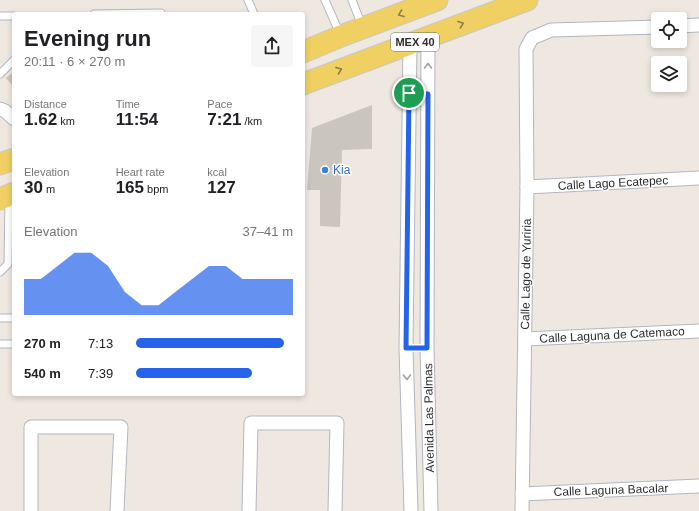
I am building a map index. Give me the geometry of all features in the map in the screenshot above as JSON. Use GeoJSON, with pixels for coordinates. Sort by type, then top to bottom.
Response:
{"type":"FeatureCollection","features":[{"type":"Feature","properties":{"kind":"main road","name":"MEX 40"},"geometry":{"type":"LineString","coordinates":[[305,83],[527,0]]}},
{"type":"Feature","properties":{"kind":"main road","name":"MEX 40"},"geometry":{"type":"LineString","coordinates":[[305,51],[433,1]]}},
{"type":"Feature","properties":{"kind":"main road"},"geometry":{"type":"LineString","coordinates":[[0,164],[12,160]]}},
{"type":"Feature","properties":{"kind":"street"},"geometry":{"type":"LineString","coordinates":[[687,26],[699,25]]}},
{"type":"Feature","properties":{"kind":"street","name":"Calle Lago de Yuriria"},"geometry":{"type":"LineString","coordinates":[[522,511],[527,187],[526,49],[532,38],[551,30],[651,27]]}},
{"type":"Feature","properties":{"kind":"street","name":"Avenida Las Palmas"},"geometry":{"type":"LineString","coordinates":[[411,511],[406,348],[409,93],[419,40]]}},
{"type":"Feature","properties":{"kind":"street","name":"Avenida Las Palmas"},"geometry":{"type":"LineString","coordinates":[[419,40],[428,94],[427,348],[431,511]]}},
{"type":"Feature","properties":{"kind":"street"},"geometry":{"type":"LineString","coordinates":[[409,93],[428,94]]}},
{"type":"Feature","properties":{"kind":"street"},"geometry":{"type":"LineString","coordinates":[[0,109],[5,111],[12,118]]}},
{"type":"Feature","properties":{"kind":"street","name":"Calle Lago Ecatepec"},"geometry":{"type":"LineString","coordinates":[[527,187],[699,178]]}},
{"type":"Feature","properties":{"kind":"street","name":"Calle Laguna de Catemaco"},"geometry":{"type":"LineString","coordinates":[[525,339],[699,331]]}},
{"type":"Feature","properties":{"kind":"street"},"geometry":{"type":"LineString","coordinates":[[406,348],[427,348]]}},
{"type":"Feature","properties":{"kind":"street"},"geometry":{"type":"LineString","coordinates":[[249,511],[251,423],[337,423],[335,511]]}},
{"type":"Feature","properties":{"kind":"street"},"geometry":{"type":"LineString","coordinates":[[31,511],[31,427],[121,427],[117,511]]}},
{"type":"Feature","properties":{"kind":"street","name":"Calle Laguna Bacalar"},"geometry":{"type":"LineString","coordinates":[[522,494],[699,486]]}},
{"type":"Feature","properties":{"kind":"lane"},"geometry":{"type":"LineString","coordinates":[[248,0],[253,12]]}},
{"type":"Feature","properties":{"kind":"lane"},"geometry":{"type":"LineString","coordinates":[[325,0],[341,36]]}},
{"type":"Feature","properties":{"kind":"lane"},"geometry":{"type":"LineString","coordinates":[[352,0],[363,29]]}},
{"type":"Feature","properties":{"kind":"lane"},"geometry":{"type":"LineString","coordinates":[[0,16],[12,16]]}},
{"type":"Feature","properties":{"kind":"lane"},"geometry":{"type":"LineString","coordinates":[[0,74],[12,62]]}},
{"type":"Feature","properties":{"kind":"lane"},"geometry":{"type":"LineString","coordinates":[[0,272],[8,264],[8,196]]}},
{"type":"Feature","properties":{"kind":"lane"},"geometry":{"type":"LineString","coordinates":[[0,318],[12,318]]}},
{"type":"Feature","properties":{"kind":"lane"},"geometry":{"type":"LineString","coordinates":[[0,344],[12,344]]}},
{"type":"Feature","properties":{"kind":"building"},"geometry":{"type":"Polygon","coordinates":[[[12,74],[12,85],[6,78],[12,74]]]}},
{"type":"Feature","properties":{"kind":"building","name":"Kia"},"geometry":{"type":"Polygon","coordinates":[[[372,105],[372,149],[342,150],[340,227],[320,226],[320,190],[307,190],[312,128],[372,105]]]}},
{"type":"Feature","properties":{"kind":"place","name":"Kia"},"geometry":{"type":"Point","coordinates":[325,170]}},
{"type":"Feature","properties":{"kind":"route"},"geometry":{"type":"LineString","coordinates":[[409,93],[428,94],[427,348],[406,348],[409,93]]}}]}
